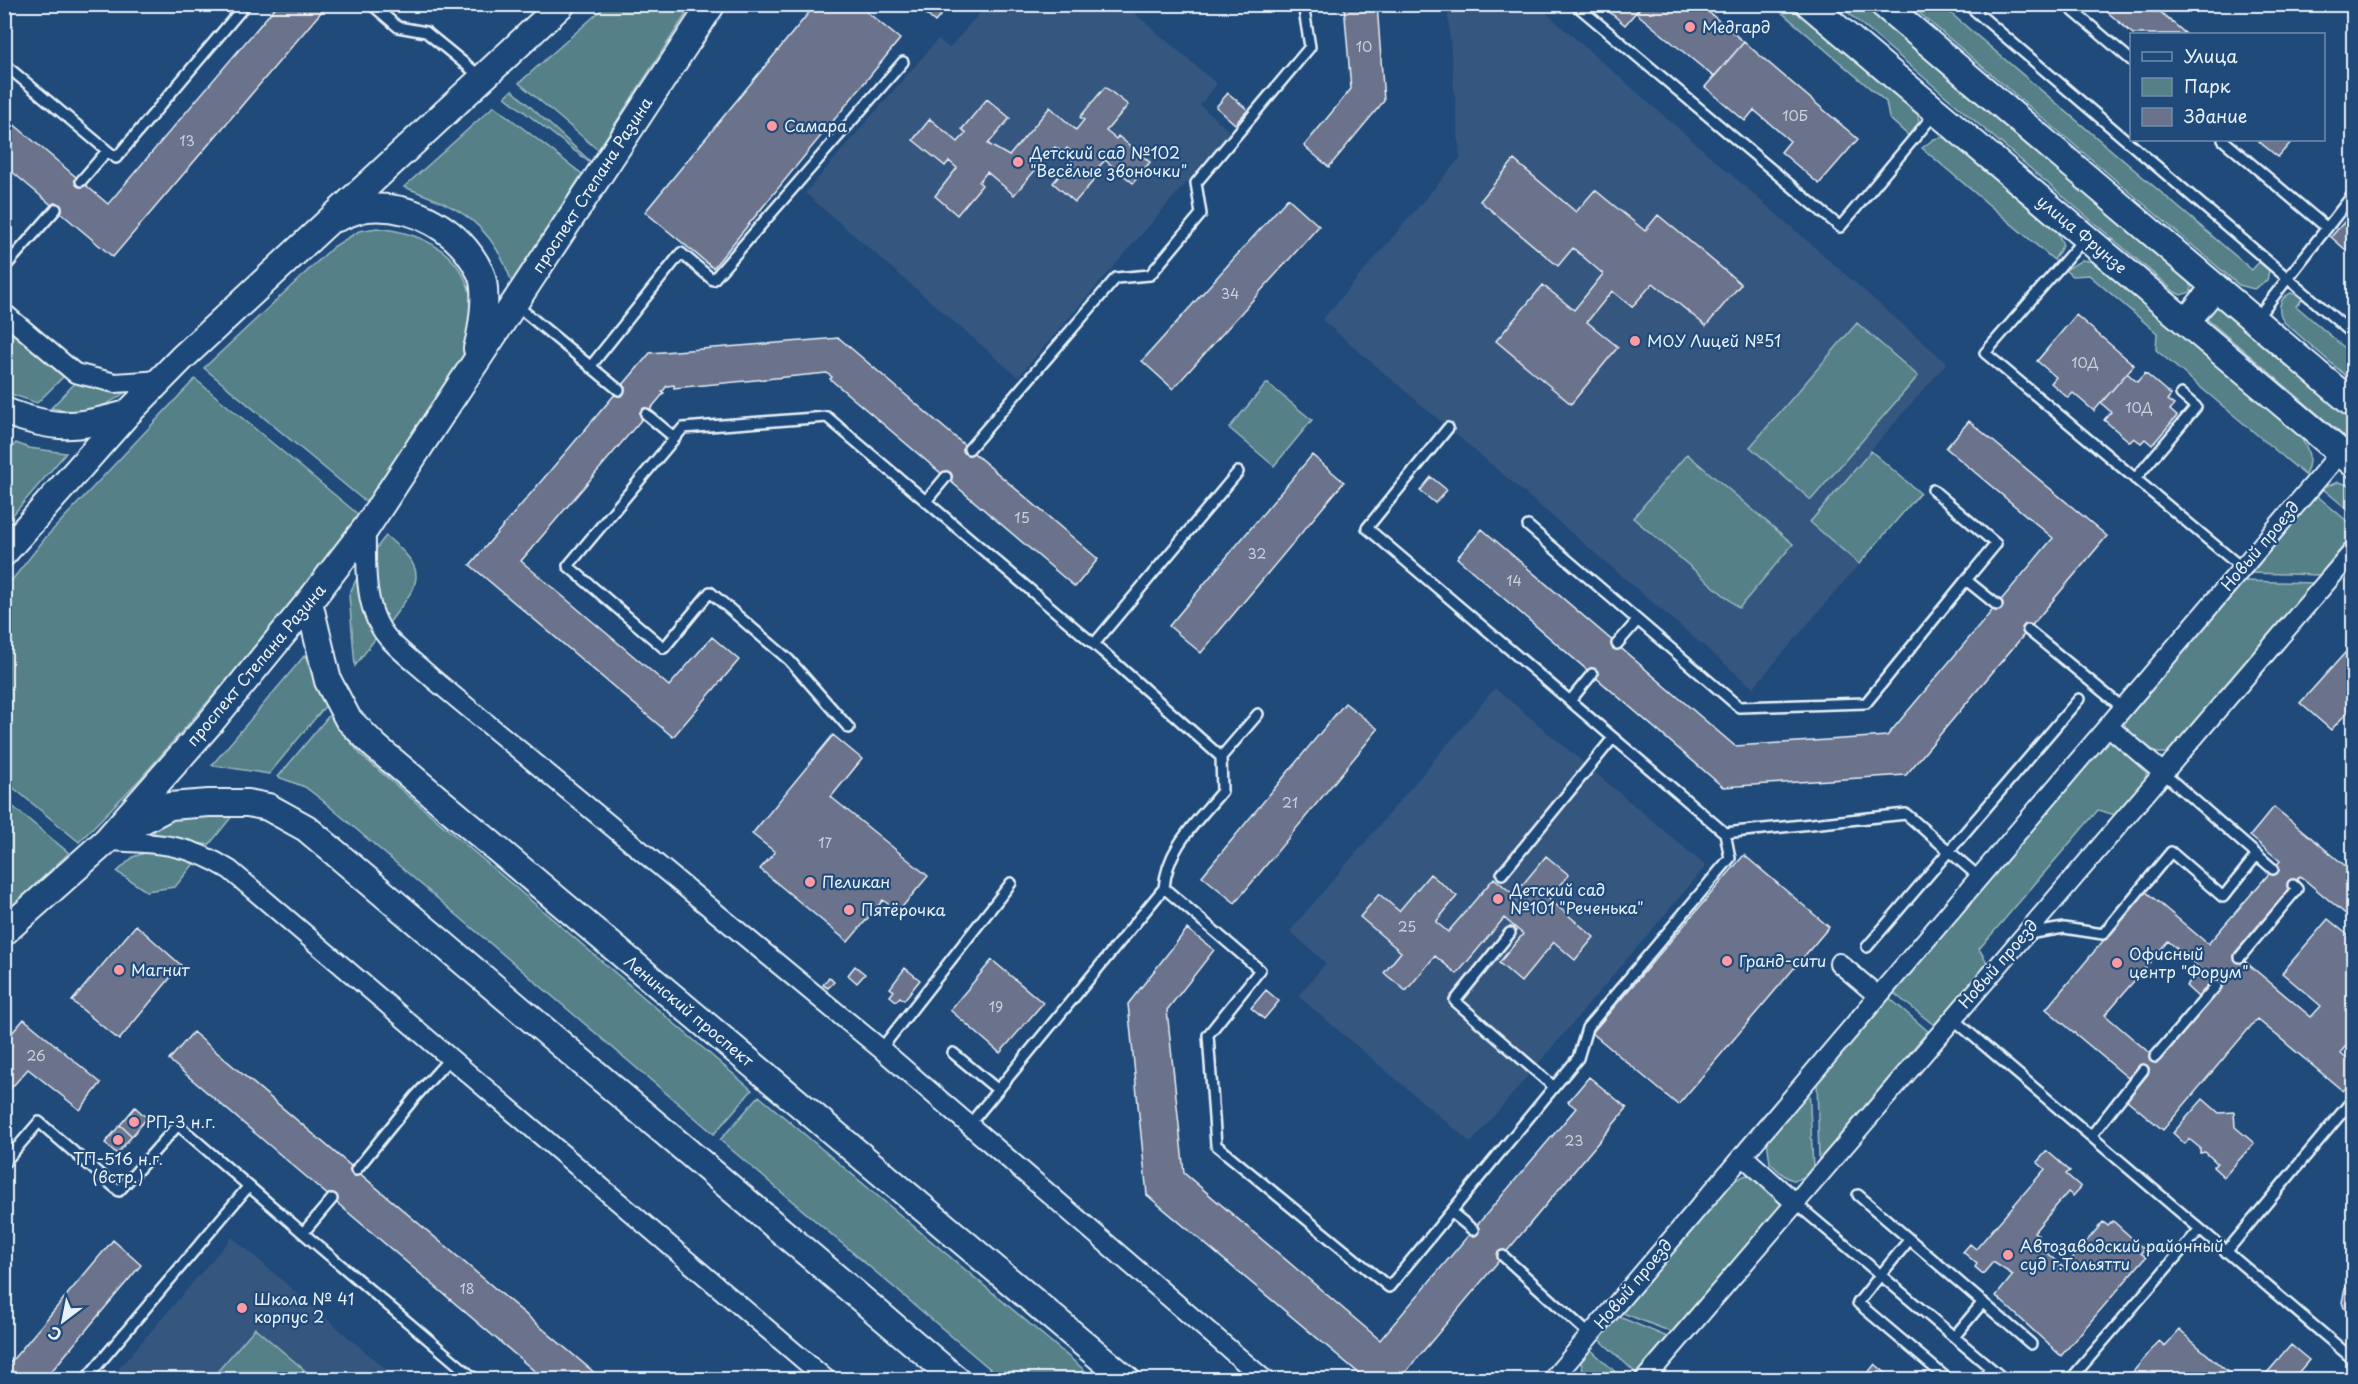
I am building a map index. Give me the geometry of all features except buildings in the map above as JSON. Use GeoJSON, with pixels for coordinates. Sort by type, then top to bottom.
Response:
{"type":"FeatureCollection","features":[{"type":"Feature","properties":{"kind":"main road","name":"проспект Степана Разина"},"geometry":{"type":"LineString","coordinates":[[4,553],[127,414],[161,380],[562,4]]}},
{"type":"Feature","properties":{"kind":"main road","name":"проспект Степана Разина"},"geometry":{"type":"LineString","coordinates":[[4,932],[106,841],[210,723],[366,528],[712,4]]}},
{"type":"Feature","properties":{"kind":"main road","name":"улица Фрунзе"},"geometry":{"type":"LineString","coordinates":[[1809,4],[2347,458]]}},
{"type":"Feature","properties":{"kind":"main road"},"geometry":{"type":"LineString","coordinates":[[1884,4],[2214,288],[2354,405]]}},
{"type":"Feature","properties":{"kind":"main road","name":"проспект Степана Разина"},"geometry":{"type":"LineString","coordinates":[[330,220],[366,208],[398,209],[424,216],[455,238],[481,273],[484,323],[472,367]]}},
{"type":"Feature","properties":{"kind":"main road"},"geometry":{"type":"LineString","coordinates":[[2186,322],[2214,288]]}},
{"type":"Feature","properties":{"kind":"main road"},"geometry":{"type":"LineString","coordinates":[[4,411],[49,426],[80,427],[127,414]]}},
{"type":"Feature","properties":{"kind":"main road","name":"Ленинский проспект"},"geometry":{"type":"LineString","coordinates":[[309,602],[322,663],[332,689],[348,719],[376,747],[1127,1380]]}},
{"type":"Feature","properties":{"kind":"main road"},"geometry":{"type":"LineString","coordinates":[[106,841],[170,806],[209,803],[248,803],[268,807],[306,828],[957,1380]]}},
{"type":"Feature","properties":{"kind":"street"},"geometry":{"type":"LineString","coordinates":[[4,313],[75,373],[115,382],[161,380]]}},
{"type":"Feature","properties":{"kind":"street","name":"Новый проезд"},"geometry":{"type":"LineString","coordinates":[[1552,1380],[2242,568],[2347,458]]}},
{"type":"Feature","properties":{"kind":"street"},"geometry":{"type":"LineString","coordinates":[[366,528],[368,585],[374,609],[386,636],[432,678],[881,1049],[1265,1380]]}},
{"type":"Feature","properties":{"kind":"street","name":"Новый проезд"},"geometry":{"type":"LineString","coordinates":[[1644,1380],[2354,550]]}},
{"type":"Feature","properties":{"kind":"street"},"geometry":{"type":"LineString","coordinates":[[2108,726],[2162,772]]}},
{"type":"Feature","properties":{"kind":"street"},"geometry":{"type":"LineString","coordinates":[[106,841],[177,846],[205,854],[254,888],[827,1380]]}},
{"type":"Feature","properties":{"kind":"street"},"geometry":{"type":"LineString","coordinates":[[1839,963],[1878,996]]}},
{"type":"Feature","properties":{"kind":"street"},"geometry":{"type":"LineString","coordinates":[[1743,1156],[1794,1202]]}},
{"type":"Feature","properties":{"kind":"lane"},"geometry":{"type":"LineString","coordinates":[[4,64],[116,158],[246,4]]}},
{"type":"Feature","properties":{"kind":"lane"},"geometry":{"type":"LineString","coordinates":[[371,4],[398,27],[426,32],[483,78]]}},
{"type":"Feature","properties":{"kind":"lane"},"geometry":{"type":"LineString","coordinates":[[969,449],[1116,278],[1150,274],[1202,214],[1196,183],[1310,47],[1303,4]]}},
{"type":"Feature","properties":{"kind":"lane"},"geometry":{"type":"LineString","coordinates":[[1575,4],[1840,227],[1936,111]]}},
{"type":"Feature","properties":{"kind":"lane"},"geometry":{"type":"LineString","coordinates":[[1967,4],[2354,335]]}},
{"type":"Feature","properties":{"kind":"lane"},"geometry":{"type":"LineString","coordinates":[[2065,4],[2130,59]]}},
{"type":"Feature","properties":{"kind":"lane"},"geometry":{"type":"LineString","coordinates":[[590,367],[681,254],[713,280],[903,62]]}},
{"type":"Feature","properties":{"kind":"lane"},"geometry":{"type":"LineString","coordinates":[[2224,141],[2327,228]]}},
{"type":"Feature","properties":{"kind":"lane"},"geometry":{"type":"LineString","coordinates":[[81,181],[107,151]]}},
{"type":"Feature","properties":{"kind":"lane"},"geometry":{"type":"LineString","coordinates":[[2255,321],[2354,192]]}},
{"type":"Feature","properties":{"kind":"lane"},"geometry":{"type":"LineString","coordinates":[[4,268],[56,209]]}},
{"type":"Feature","properties":{"kind":"lane"},"geometry":{"type":"LineString","coordinates":[[2085,237],[1985,353],[2242,568]]}},
{"type":"Feature","properties":{"kind":"lane"},"geometry":{"type":"LineString","coordinates":[[514,303],[619,390]]}},
{"type":"Feature","properties":{"kind":"lane"},"geometry":{"type":"LineString","coordinates":[[2135,479],[2196,407],[2181,394]]}},
{"type":"Feature","properties":{"kind":"lane"},"geometry":{"type":"LineString","coordinates":[[646,414],[675,438]]}},
{"type":"Feature","properties":{"kind":"lane"},"geometry":{"type":"LineString","coordinates":[[849,728],[789,660],[710,592],[664,648],[568,566],[683,428],[827,417],[1094,644],[1221,757]]}},
{"type":"Feature","properties":{"kind":"lane"},"geometry":{"type":"LineString","coordinates":[[1164,888],[1260,970],[1208,1035],[1216,1145],[1389,1287],[1578,1058],[1587,1028],[1730,858],[1725,833],[1367,528],[1448,428]]}},
{"type":"Feature","properties":{"kind":"lane"},"geometry":{"type":"LineString","coordinates":[[1094,644],[1238,472]]}},
{"type":"Feature","properties":{"kind":"lane"},"geometry":{"type":"LineString","coordinates":[[926,501],[946,477]]}},
{"type":"Feature","properties":{"kind":"lane"},"geometry":{"type":"LineString","coordinates":[[1528,526],[1739,707],[1866,703],[1996,544],[1933,490]]}},
{"type":"Feature","properties":{"kind":"lane"},"geometry":{"type":"LineString","coordinates":[[1966,580],[1997,605]]}},
{"type":"Feature","properties":{"kind":"lane"},"geometry":{"type":"LineString","coordinates":[[1617,644],[1637,621]]}},
{"type":"Feature","properties":{"kind":"lane"},"geometry":{"type":"LineString","coordinates":[[2028,630],[2123,708]]}},
{"type":"Feature","properties":{"kind":"lane"},"geometry":{"type":"LineString","coordinates":[[1570,701],[1592,674]]}},
{"type":"Feature","properties":{"kind":"lane"},"geometry":{"type":"LineString","coordinates":[[1867,947],[2079,699]]}},
{"type":"Feature","properties":{"kind":"lane"},"geometry":{"type":"LineString","coordinates":[[969,1125],[1164,888],[1166,867],[1176,847],[1222,792],[1221,757],[1258,714]]}},
{"type":"Feature","properties":{"kind":"lane"},"geometry":{"type":"LineString","coordinates":[[1502,874],[1613,738]]}},
{"type":"Feature","properties":{"kind":"lane"},"geometry":{"type":"LineString","coordinates":[[2162,772],[2273,868]]}},
{"type":"Feature","properties":{"kind":"lane"},"geometry":{"type":"LineString","coordinates":[[1725,833],[1906,814],[1979,877]]}},
{"type":"Feature","properties":{"kind":"lane"},"geometry":{"type":"LineString","coordinates":[[2023,935],[2064,928],[2103,934],[2170,852],[2223,897],[2257,855]]}},
{"type":"Feature","properties":{"kind":"lane"},"geometry":{"type":"LineString","coordinates":[[881,1049],[1011,883]]}},
{"type":"Feature","properties":{"kind":"lane"},"geometry":{"type":"LineString","coordinates":[[2240,957],[2297,889],[2293,885]]}},
{"type":"Feature","properties":{"kind":"lane"},"geometry":{"type":"LineString","coordinates":[[1510,933],[1455,1002],[1554,1087]]}},
{"type":"Feature","properties":{"kind":"lane"},"geometry":{"type":"LineString","coordinates":[[2155,1057],[2216,986]]}},
{"type":"Feature","properties":{"kind":"lane"},"geometry":{"type":"LineString","coordinates":[[1952,1018],[2354,1360]]}},
{"type":"Feature","properties":{"kind":"lane"},"geometry":{"type":"LineString","coordinates":[[953,1053],[998,1090]]}},
{"type":"Feature","properties":{"kind":"lane"},"geometry":{"type":"LineString","coordinates":[[356,1170],[415,1097],[451,1057]]}},
{"type":"Feature","properties":{"kind":"lane"},"geometry":{"type":"LineString","coordinates":[[2091,1136],[2143,1070]]}},
{"type":"Feature","properties":{"kind":"lane"},"geometry":{"type":"LineString","coordinates":[[2226,1252],[2354,1098]]}},
{"type":"Feature","properties":{"kind":"lane"},"geometry":{"type":"LineString","coordinates":[[4,1163],[39,1122],[119,1191],[178,1125],[476,1380]]}},
{"type":"Feature","properties":{"kind":"lane"},"geometry":{"type":"LineString","coordinates":[[86,1380],[248,1187]]}},
{"type":"Feature","properties":{"kind":"lane"},"geometry":{"type":"LineString","coordinates":[[1858,1195],[2031,1344]]}},
{"type":"Feature","properties":{"kind":"lane"},"geometry":{"type":"LineString","coordinates":[[303,1233],[332,1198]]}},
{"type":"Feature","properties":{"kind":"lane"},"geometry":{"type":"LineString","coordinates":[[1794,1202],[2005,1380]]}},
{"type":"Feature","properties":{"kind":"lane"},"geometry":{"type":"LineString","coordinates":[[1451,1212],[1473,1230]]}},
{"type":"Feature","properties":{"kind":"lane"},"geometry":{"type":"LineString","coordinates":[[2070,1380],[2200,1229]]}},
{"type":"Feature","properties":{"kind":"lane"},"geometry":{"type":"LineString","coordinates":[[1909,1240],[1858,1303],[1949,1380]]}},
{"type":"Feature","properties":{"kind":"lane"},"geometry":{"type":"LineString","coordinates":[[1503,1256],[1590,1335]]}},
{"type":"Feature","properties":{"kind":"lane"},"geometry":{"type":"LineString","coordinates":[[1954,1337],[1983,1302]]}},
{"type":"Feature","properties":{"kind":"lane"},"geometry":{"type":"LineString","coordinates":[[1982,1380],[1991,1368]]}},
{"type":"Feature","properties":{"kind":"shaded area","name":"Детский сад №102 \"Весёлые звоночки\""},"geometry":{"type":"Polygon","coordinates":[[[987,5],[1125,5],[1217,84],[1200,105],[1230,132],[1018,377],[805,193],[938,39],[949,48],[987,5]]]}},
{"type":"Feature","properties":{"kind":"shaded area","name":"МОУ Лицей №51"},"geometry":{"type":"Polygon","coordinates":[[[1447,5],[1537,5],[1947,363],[1871,450],[1920,493],[1753,688],[1322,320],[1460,158],[1447,5]]]}},
{"type":"Feature","properties":{"kind":"shaded area","name":"Детский сад №101 \"Реченька\""},"geometry":{"type":"Polygon","coordinates":[[[1495,688],[1706,866],[1471,1143],[1298,996],[1326,963],[1290,931],[1495,688]]]}},
{"type":"Feature","properties":{"kind":"shaded area","name":"Школа № 41 корпус 2"},"geometry":{"type":"Polygon","coordinates":[[[232,1237],[397,1379],[109,1380],[232,1237]]]}},
{"type":"Feature","properties":{"kind":"green space"},"geometry":{"type":"Polygon","coordinates":[[[608,4],[692,5],[598,150],[519,83],[608,4]]]}},
{"type":"Feature","properties":{"kind":"green space"},"geometry":{"type":"Polygon","coordinates":[[[1773,5],[1790,5],[1918,113],[1919,123],[1910,137],[1889,118],[1886,102],[1773,5]]]}},
{"type":"Feature","properties":{"kind":"green space"},"geometry":{"type":"Polygon","coordinates":[[[1839,5],[1864,5],[2188,281],[2192,287],[2191,292],[2181,295],[2175,292],[1839,5]]]}},
{"type":"Feature","properties":{"kind":"green space"},"geometry":{"type":"Polygon","coordinates":[[[1910,5],[1941,5],[2252,270],[2261,260],[2269,270],[2267,281],[2254,289],[2239,285],[1910,5]]]}},
{"type":"Feature","properties":{"kind":"green space"},"geometry":{"type":"Polygon","coordinates":[[[512,90],[590,161],[505,97],[512,90]]]}},
{"type":"Feature","properties":{"kind":"green space"},"geometry":{"type":"Polygon","coordinates":[[[494,106],[582,174],[512,283],[495,246],[472,220],[442,202],[404,187],[494,106]]]}},
{"type":"Feature","properties":{"kind":"green space"},"geometry":{"type":"Polygon","coordinates":[[[1942,137],[1948,139],[2057,231],[2063,245],[2054,260],[1922,148],[1934,139],[1942,137]]]}},
{"type":"Feature","properties":{"kind":"green space"},"geometry":{"type":"Polygon","coordinates":[[[377,228],[403,233],[425,241],[443,252],[457,266],[467,284],[472,304],[472,328],[462,364],[368,504],[204,368],[333,247],[359,231],[377,228]]]}},
{"type":"Feature","properties":{"kind":"green space"},"geometry":{"type":"Polygon","coordinates":[[[2082,260],[2095,262],[2299,436],[2306,445],[2309,455],[2305,475],[2156,350],[2157,333],[2089,275],[2072,276],[2065,270],[2082,260]]]}},
{"type":"Feature","properties":{"kind":"green space"},"geometry":{"type":"Polygon","coordinates":[[[2291,293],[2304,297],[2296,306],[2353,355],[2353,382],[2284,322],[2280,313],[2280,305],[2283,298],[2291,293]]]}},
{"type":"Feature","properties":{"kind":"green space"},"geometry":{"type":"Polygon","coordinates":[[[2213,305],[2218,306],[2353,422],[2353,444],[2207,319],[2205,315],[2213,305]]]}},
{"type":"Feature","properties":{"kind":"green space"},"geometry":{"type":"Polygon","coordinates":[[[1857,323],[1918,376],[1811,500],[1750,447],[1857,323]]]}},
{"type":"Feature","properties":{"kind":"green space"},"geometry":{"type":"Polygon","coordinates":[[[4,325],[65,375],[37,403],[5,392],[4,325]]]}},
{"type":"Feature","properties":{"kind":"green space"},"geometry":{"type":"Polygon","coordinates":[[[195,379],[359,515],[267,634],[140,779],[79,842],[5,781],[4,590],[47,536],[195,379]]]}},
{"type":"Feature","properties":{"kind":"green space"},"geometry":{"type":"Polygon","coordinates":[[[76,382],[127,391],[100,407],[82,411],[51,408],[76,382]]]}},
{"type":"Feature","properties":{"kind":"green space"},"geometry":{"type":"Polygon","coordinates":[[[1267,383],[1312,420],[1274,466],[1229,428],[1267,383]]]}},
{"type":"Feature","properties":{"kind":"green space"},"geometry":{"type":"Polygon","coordinates":[[[16,443],[29,448],[66,453],[5,524],[5,455],[16,443]]]}},
{"type":"Feature","properties":{"kind":"green space"},"geometry":{"type":"Polygon","coordinates":[[[1871,451],[1920,493],[1859,564],[1810,522],[1871,451]]]}},
{"type":"Feature","properties":{"kind":"green space"},"geometry":{"type":"Polygon","coordinates":[[[1687,454],[1793,544],[1739,608],[1633,518],[1687,454]]]}},
{"type":"Feature","properties":{"kind":"green space"},"geometry":{"type":"Polygon","coordinates":[[[2338,482],[2353,486],[2353,514],[2322,488],[2338,482]]]}},
{"type":"Feature","properties":{"kind":"green space"},"geometry":{"type":"Polygon","coordinates":[[[2316,495],[2353,526],[2353,534],[2320,575],[2250,573],[2316,495]]]}},
{"type":"Feature","properties":{"kind":"green space"},"geometry":{"type":"Polygon","coordinates":[[[386,536],[410,559],[416,578],[408,597],[389,623],[379,598],[373,568],[376,550],[386,536]]]}},
{"type":"Feature","properties":{"kind":"green space"},"geometry":{"type":"Polygon","coordinates":[[[361,569],[378,635],[355,666],[349,595],[361,569]]]}},
{"type":"Feature","properties":{"kind":"green space"},"geometry":{"type":"Polygon","coordinates":[[[2244,581],[2314,583],[2172,749],[2168,753],[2157,753],[2127,730],[2124,722],[2127,716],[2244,581]]]}},
{"type":"Feature","properties":{"kind":"green space"},"geometry":{"type":"Polygon","coordinates":[[[305,655],[327,704],[269,774],[212,765],[305,655]]]}},
{"type":"Feature","properties":{"kind":"green space"},"geometry":{"type":"Polygon","coordinates":[[[331,713],[339,728],[361,755],[752,1090],[714,1134],[322,800],[305,787],[278,777],[331,713]]]}},
{"type":"Feature","properties":{"kind":"green space"},"geometry":{"type":"Polygon","coordinates":[[[2115,741],[2147,769],[2145,781],[2115,815],[2098,810],[1979,949],[1988,964],[1934,1025],[1891,991],[2103,742],[2115,741]]]}},
{"type":"Feature","properties":{"kind":"green space"},"geometry":{"type":"Polygon","coordinates":[[[5,800],[69,853],[5,913],[5,800]]]}},
{"type":"Feature","properties":{"kind":"green space"},"geometry":{"type":"Polygon","coordinates":[[[237,810],[209,845],[171,838],[149,839],[161,822],[177,816],[237,810]]]}},
{"type":"Feature","properties":{"kind":"green space"},"geometry":{"type":"Polygon","coordinates":[[[153,850],[197,860],[175,887],[146,891],[117,872],[133,857],[153,850]]]}},
{"type":"Feature","properties":{"kind":"green space"},"geometry":{"type":"Polygon","coordinates":[[[1887,996],[1928,1031],[1819,1161],[1817,1079],[1887,996]]]}},
{"type":"Feature","properties":{"kind":"green space"},"geometry":{"type":"Polygon","coordinates":[[[1809,1087],[1813,1168],[1801,1179],[1796,1180],[1786,1177],[1770,1163],[1767,1140],[1809,1087]]]}},
{"type":"Feature","properties":{"kind":"green space"},"geometry":{"type":"Polygon","coordinates":[[[759,1096],[1095,1379],[1002,1379],[720,1140],[759,1096]]]}},
{"type":"Feature","properties":{"kind":"green space"},"geometry":{"type":"Polygon","coordinates":[[[1746,1175],[1756,1178],[1782,1200],[1779,1210],[1674,1333],[1620,1312],[1731,1182],[1746,1175]]]}},
{"type":"Feature","properties":{"kind":"green space"},"geometry":{"type":"Polygon","coordinates":[[[1617,1316],[1670,1338],[1638,1375],[1598,1338],[1617,1316]]]}},
{"type":"Feature","properties":{"kind":"green space"},"geometry":{"type":"Polygon","coordinates":[[[255,1328],[315,1379],[211,1379],[255,1328]]]}},
{"type":"Feature","properties":{"kind":"green space"},"geometry":{"type":"Polygon","coordinates":[[[1589,1348],[1623,1379],[1585,1379],[1580,1358],[1589,1348]]]}},
{"type":"Feature","properties":{"kind":"place","name":"Медгард"},"geometry":{"type":"Point","coordinates":[1690,27]}},
{"type":"Feature","properties":{"kind":"place","name":"Самара"},"geometry":{"type":"Point","coordinates":[772,126]}},
{"type":"Feature","properties":{"kind":"place","name":"Детский сад №102 \"Весёлые звоночки\""},"geometry":{"type":"Point","coordinates":[1018,162]}},
{"type":"Feature","properties":{"kind":"place","name":"МОУ Лицей №51"},"geometry":{"type":"Point","coordinates":[1635,341]}},
{"type":"Feature","properties":{"kind":"place","name":"Пеликан"},"geometry":{"type":"Point","coordinates":[810,882]}},
{"type":"Feature","properties":{"kind":"place","name":"Детский сад №101 \"Реченька\""},"geometry":{"type":"Point","coordinates":[1498,899]}},
{"type":"Feature","properties":{"kind":"place","name":"Пятёрочка"},"geometry":{"type":"Point","coordinates":[849,910]}},
{"type":"Feature","properties":{"kind":"place","name":"Гранд-сити"},"geometry":{"type":"Point","coordinates":[1727,961]}},
{"type":"Feature","properties":{"kind":"place","name":"Офисный центр \"Форум\""},"geometry":{"type":"Point","coordinates":[2117,963]}},
{"type":"Feature","properties":{"kind":"place","name":"Магнит"},"geometry":{"type":"Point","coordinates":[119,970]}},
{"type":"Feature","properties":{"kind":"place","name":"РП-3 н.г."},"geometry":{"type":"Point","coordinates":[134,1122]}},
{"type":"Feature","properties":{"kind":"place","name":"ТП-516 н.г. (встр.)"},"geometry":{"type":"Point","coordinates":[118,1140]}},
{"type":"Feature","properties":{"kind":"place","name":"Автозаводский районный суд г.Тольятти"},"geometry":{"type":"Point","coordinates":[2008,1255]}},
{"type":"Feature","properties":{"kind":"place","name":"Школа № 41 корпус 2"},"geometry":{"type":"Point","coordinates":[242,1308]}}]}
